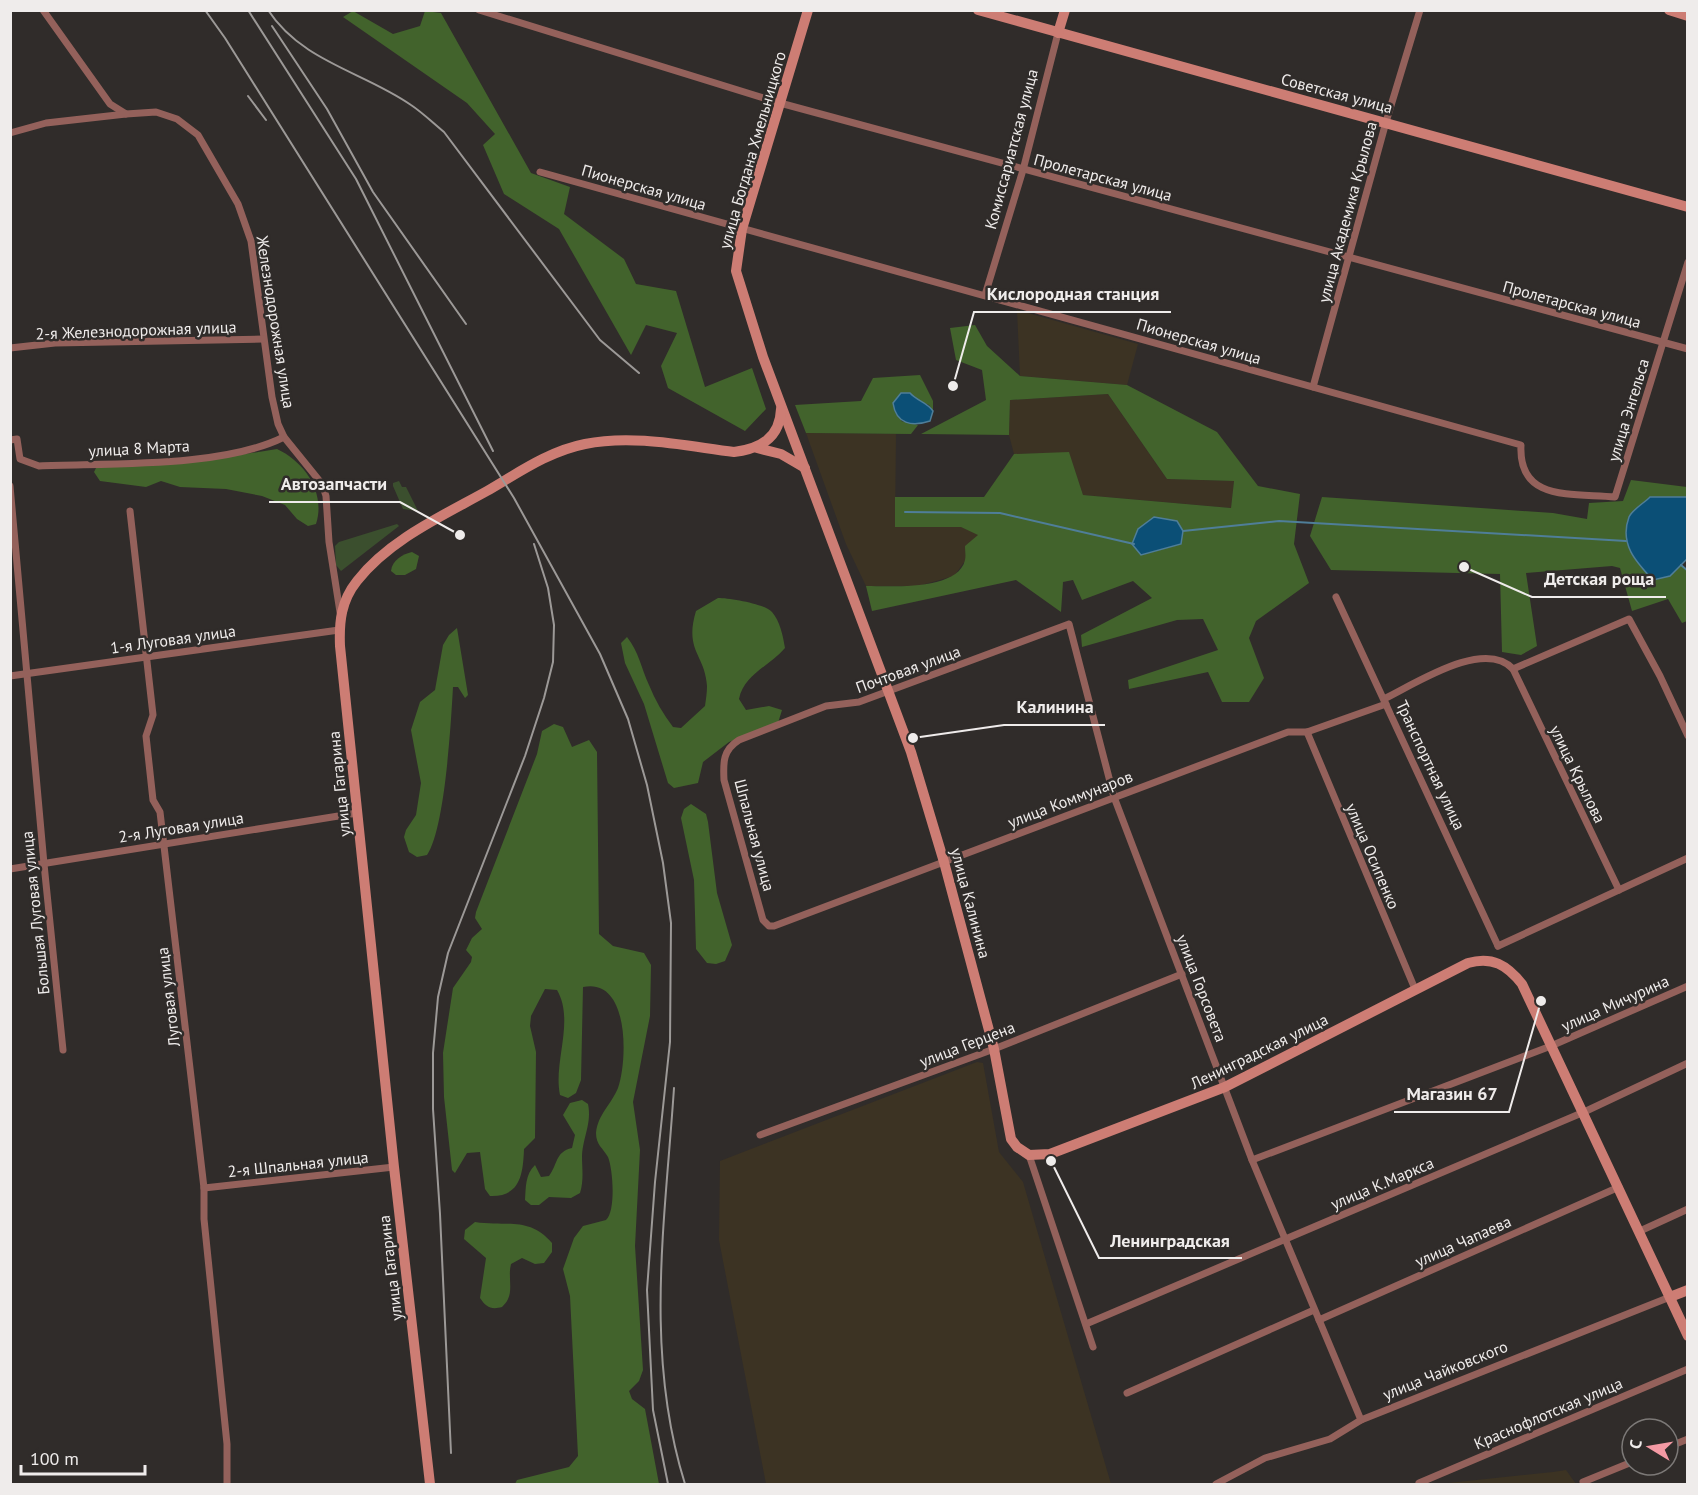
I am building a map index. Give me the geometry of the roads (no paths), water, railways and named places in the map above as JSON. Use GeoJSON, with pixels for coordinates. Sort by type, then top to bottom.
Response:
{"type":"FeatureCollection","features":[{"type":"Feature","properties":{"kind":"street"},"geometry":{"type":"LineString","coordinates":[[44,10],[110,104],[126,114]]}},
{"type":"Feature","properties":{"kind":"street","name":"Пролетарская улица"},"geometry":{"type":"LineString","coordinates":[[479,10],[780,103],[1688,350]]}},
{"type":"Feature","properties":{"kind":"street","name":"улица Богдана Хмельницкого"},"geometry":{"type":"LineString","coordinates":[[779,400],[740,288],[736,258],[742,229],[808,10]]}},
{"type":"Feature","properties":{"kind":"street","name":"Советская улица"},"geometry":{"type":"LineString","coordinates":[[978,10],[1688,207]]}},
{"type":"Feature","properties":{"kind":"street","name":"Комиссариатская улица"},"geometry":{"type":"LineString","coordinates":[[985,295],[1023,170],[1065,10]]}},
{"type":"Feature","properties":{"kind":"street","name":"улица Академика Крылова"},"geometry":{"type":"LineString","coordinates":[[1313,387],[1386,122],[1420,10]]}},
{"type":"Feature","properties":{"kind":"street"},"geometry":{"type":"LineString","coordinates":[[1669,10],[1688,16]]}},
{"type":"Feature","properties":{"kind":"street","name":"Железнодорожная улица"},"geometry":{"type":"LineString","coordinates":[[10,133],[46,123],[156,112],[177,119],[198,135],[246,222],[272,397],[284,437],[322,484],[326,496],[329,542],[341,614]]}},
{"type":"Feature","properties":{"kind":"street","name":"Пионерская улица"},"geometry":{"type":"LineString","coordinates":[[540,172],[1521,445],[1520,460],[1524,475],[1537,486],[1615,497]]}},
{"type":"Feature","properties":{"kind":"street","name":"улица Энгельса"},"geometry":{"type":"LineString","coordinates":[[1615,497],[1688,262]]}},
{"type":"Feature","properties":{"kind":"street","name":"2-я Железнодорожная улица"},"geometry":{"type":"LineString","coordinates":[[10,348],[55,343],[263,339]]}},
{"type":"Feature","properties":{"kind":"street"},"geometry":{"type":"LineString","coordinates":[[757,448],[771,438],[777,430],[781,412],[779,400]]}},
{"type":"Feature","properties":{"kind":"street","name":"улица Калинина"},"geometry":{"type":"LineString","coordinates":[[779,400],[889,690],[944,862],[994,1049],[1011,1138],[1017,1147],[1029,1155],[1093,1347]]}},
{"type":"Feature","properties":{"kind":"street","name":"улица 8 Марта"},"geometry":{"type":"LineString","coordinates":[[10,440],[17,439],[20,459],[39,466],[194,459],[260,449],[284,437]]}},
{"type":"Feature","properties":{"kind":"street","name":"улица Гагарина"},"geometry":{"type":"LineString","coordinates":[[430,1485],[357,813],[339,630],[341,614],[355,583],[369,567],[421,527],[552,454],[602,441],[651,442],[735,452],[757,448]]}},
{"type":"Feature","properties":{"kind":"street"},"geometry":{"type":"LineString","coordinates":[[757,448],[781,454],[805,468]]}},
{"type":"Feature","properties":{"kind":"street","name":"Большая Луговая улица"},"geometry":{"type":"LineString","coordinates":[[10,486],[63,1050]]}},
{"type":"Feature","properties":{"kind":"street","name":"Луговая улица"},"geometry":{"type":"LineString","coordinates":[[130,511],[153,715],[146,736],[153,800],[160,812],[204,1188],[204,1219],[227,1444],[227,1485]]}},
{"type":"Feature","properties":{"kind":"street","name":"Транспортная улица"},"geometry":{"type":"LineString","coordinates":[[1336,597],[1498,946]]}},
{"type":"Feature","properties":{"kind":"street"},"geometry":{"type":"LineString","coordinates":[[1513,669],[1629,619],[1660,676],[1688,736]]}},
{"type":"Feature","properties":{"kind":"street","name":"Почтовая улица"},"geometry":{"type":"LineString","coordinates":[[726,753],[730,746],[739,740],[826,706],[859,702],[1069,624]]}},
{"type":"Feature","properties":{"kind":"street","name":"улица Горсовета"},"geometry":{"type":"LineString","coordinates":[[1069,624],[1114,797],[1252,1160],[1361,1420]]}},
{"type":"Feature","properties":{"kind":"street","name":"1-я Луговая улица"},"geometry":{"type":"LineString","coordinates":[[10,676],[339,630]]}},
{"type":"Feature","properties":{"kind":"street","name":"улица Коммунаров"},"geometry":{"type":"LineString","coordinates":[[766,924],[774,926],[1288,732],[1307,732],[1385,702],[1468,659],[1493,657],[1505,662],[1513,669]]}},
{"type":"Feature","properties":{"kind":"street","name":"улица Крылова"},"geometry":{"type":"LineString","coordinates":[[1513,669],[1619,890]]}},
{"type":"Feature","properties":{"kind":"street","name":"улица Осипенко"},"geometry":{"type":"LineString","coordinates":[[1307,732],[1415,989]]}},
{"type":"Feature","properties":{"kind":"street","name":"Шпальная улица"},"geometry":{"type":"LineString","coordinates":[[726,753],[724,780],[766,924]]}},
{"type":"Feature","properties":{"kind":"street","name":"2-я Луговая улица"},"geometry":{"type":"LineString","coordinates":[[10,869],[357,813]]}},
{"type":"Feature","properties":{"kind":"street"},"geometry":{"type":"LineString","coordinates":[[1688,858],[1498,946],[1496,961],[1514,973],[1522,984],[1688,1336]]}},
{"type":"Feature","properties":{"kind":"street","name":"Ленинградская улица"},"geometry":{"type":"LineString","coordinates":[[1029,1155],[1050,1154],[1225,1087],[1468,963],[1478,960],[1496,961]]}},
{"type":"Feature","properties":{"kind":"street","name":"улица Герцена"},"geometry":{"type":"LineString","coordinates":[[760,1135],[994,1049],[1182,974]]}},
{"type":"Feature","properties":{"kind":"street","name":"улица Мичурина"},"geometry":{"type":"LineString","coordinates":[[1252,1160],[1551,1046],[1688,986]]}},
{"type":"Feature","properties":{"kind":"street","name":"улица К.Маркса"},"geometry":{"type":"LineString","coordinates":[[1086,1324],[1584,1112],[1688,1063]]}},
{"type":"Feature","properties":{"kind":"street","name":"2-я Шпальная улица"},"geometry":{"type":"LineString","coordinates":[[204,1188],[394,1167]]}},
{"type":"Feature","properties":{"kind":"street","name":"улица Чапаева"},"geometry":{"type":"LineString","coordinates":[[1319,1320],[1619,1187]]}},
{"type":"Feature","properties":{"kind":"street"},"geometry":{"type":"LineString","coordinates":[[1640,1231],[1688,1209]]}},
{"type":"Feature","properties":{"kind":"street","name":"улица Чайковского"},"geometry":{"type":"LineString","coordinates":[[1216,1485],[1265,1458],[1330,1439],[1361,1420],[1688,1290]]}},
{"type":"Feature","properties":{"kind":"street"},"geometry":{"type":"LineString","coordinates":[[1127,1393],[1314,1310]]}},
{"type":"Feature","properties":{"kind":"street","name":"Краснофлотская улица"},"geometry":{"type":"LineString","coordinates":[[1419,1483],[1688,1369]]}},
{"type":"Feature","properties":{"kind":"street"},"geometry":{"type":"LineString","coordinates":[[1583,1482],[1620,1467]]}},
{"type":"Feature","properties":{"kind":"water"},"geometry":{"type":"Polygon","coordinates":[[[901,393],[910,393],[931,408],[933,411],[930,421],[917,424],[901,420],[893,403],[901,393]]]}},
{"type":"Feature","properties":{"kind":"water"},"geometry":{"type":"Polygon","coordinates":[[[1650,497],[1688,497],[1687,559],[1670,576],[1653,580],[1635,559],[1626,536],[1629,517],[1650,497]]]}},
{"type":"Feature","properties":{"kind":"water"},"geometry":{"type":"Polygon","coordinates":[[[1154,517],[1177,521],[1183,531],[1181,544],[1141,555],[1132,544],[1138,529],[1154,517]]]}},
{"type":"Feature","properties":{"kind":"waterway"},"geometry":{"type":"LineString","coordinates":[[905,512],[1000,513],[1134,544]]}},
{"type":"Feature","properties":{"kind":"waterway"},"geometry":{"type":"LineString","coordinates":[[1183,531],[1279,521],[1626,541]]}},
{"type":"Feature","properties":{"kind":"waterway"},"geometry":{"type":"LineString","coordinates":[[1681,565],[1688,571]]}},
{"type":"Feature","properties":{"kind":"railway"},"geometry":{"type":"LineString","coordinates":[[205,10],[225,38],[514,498],[600,654],[628,719],[647,785],[663,863],[671,923],[670,1042],[655,1182],[647,1290],[653,1410],[668,1484]]}},
{"type":"Feature","properties":{"kind":"railway"},"geometry":{"type":"LineString","coordinates":[[248,10],[356,179],[493,451]]}},
{"type":"Feature","properties":{"kind":"railway"},"geometry":{"type":"LineString","coordinates":[[268,10],[282,28],[298,42],[335,65],[393,94],[415,108],[444,132],[600,340],[639,373]]}},
{"type":"Feature","properties":{"kind":"railway"},"geometry":{"type":"LineString","coordinates":[[272,26],[327,109],[373,192],[466,324]]}},
{"type":"Feature","properties":{"kind":"railway"},"geometry":{"type":"LineString","coordinates":[[248,96],[266,120]]}},
{"type":"Feature","properties":{"kind":"railway"},"geometry":{"type":"LineString","coordinates":[[451,1453],[433,1109],[433,1053],[438,997],[448,953],[525,756],[553,662],[554,625],[548,588],[534,544]]}},
{"type":"Feature","properties":{"kind":"railway"},"geometry":{"type":"LineString","coordinates":[[674,1088],[663,1238],[661,1336],[672,1435],[685,1484]]}},
{"type":"Feature","properties":{"kind":"place","name":"Кислородная станция"},"geometry":{"type":"Point","coordinates":[953,386]}},
{"type":"Feature","properties":{"kind":"place","name":"Автозапчасти"},"geometry":{"type":"Point","coordinates":[460,535]}},
{"type":"Feature","properties":{"kind":"place","name":"Детская роща"},"geometry":{"type":"Point","coordinates":[1464,567]}},
{"type":"Feature","properties":{"kind":"place","name":"Калинина"},"geometry":{"type":"Point","coordinates":[913,738]}},
{"type":"Feature","properties":{"kind":"place","name":"Магазин 67"},"geometry":{"type":"Point","coordinates":[1541,1001]}},
{"type":"Feature","properties":{"kind":"place","name":"Ленинградская"},"geometry":{"type":"Point","coordinates":[1051,1161]}}]}
